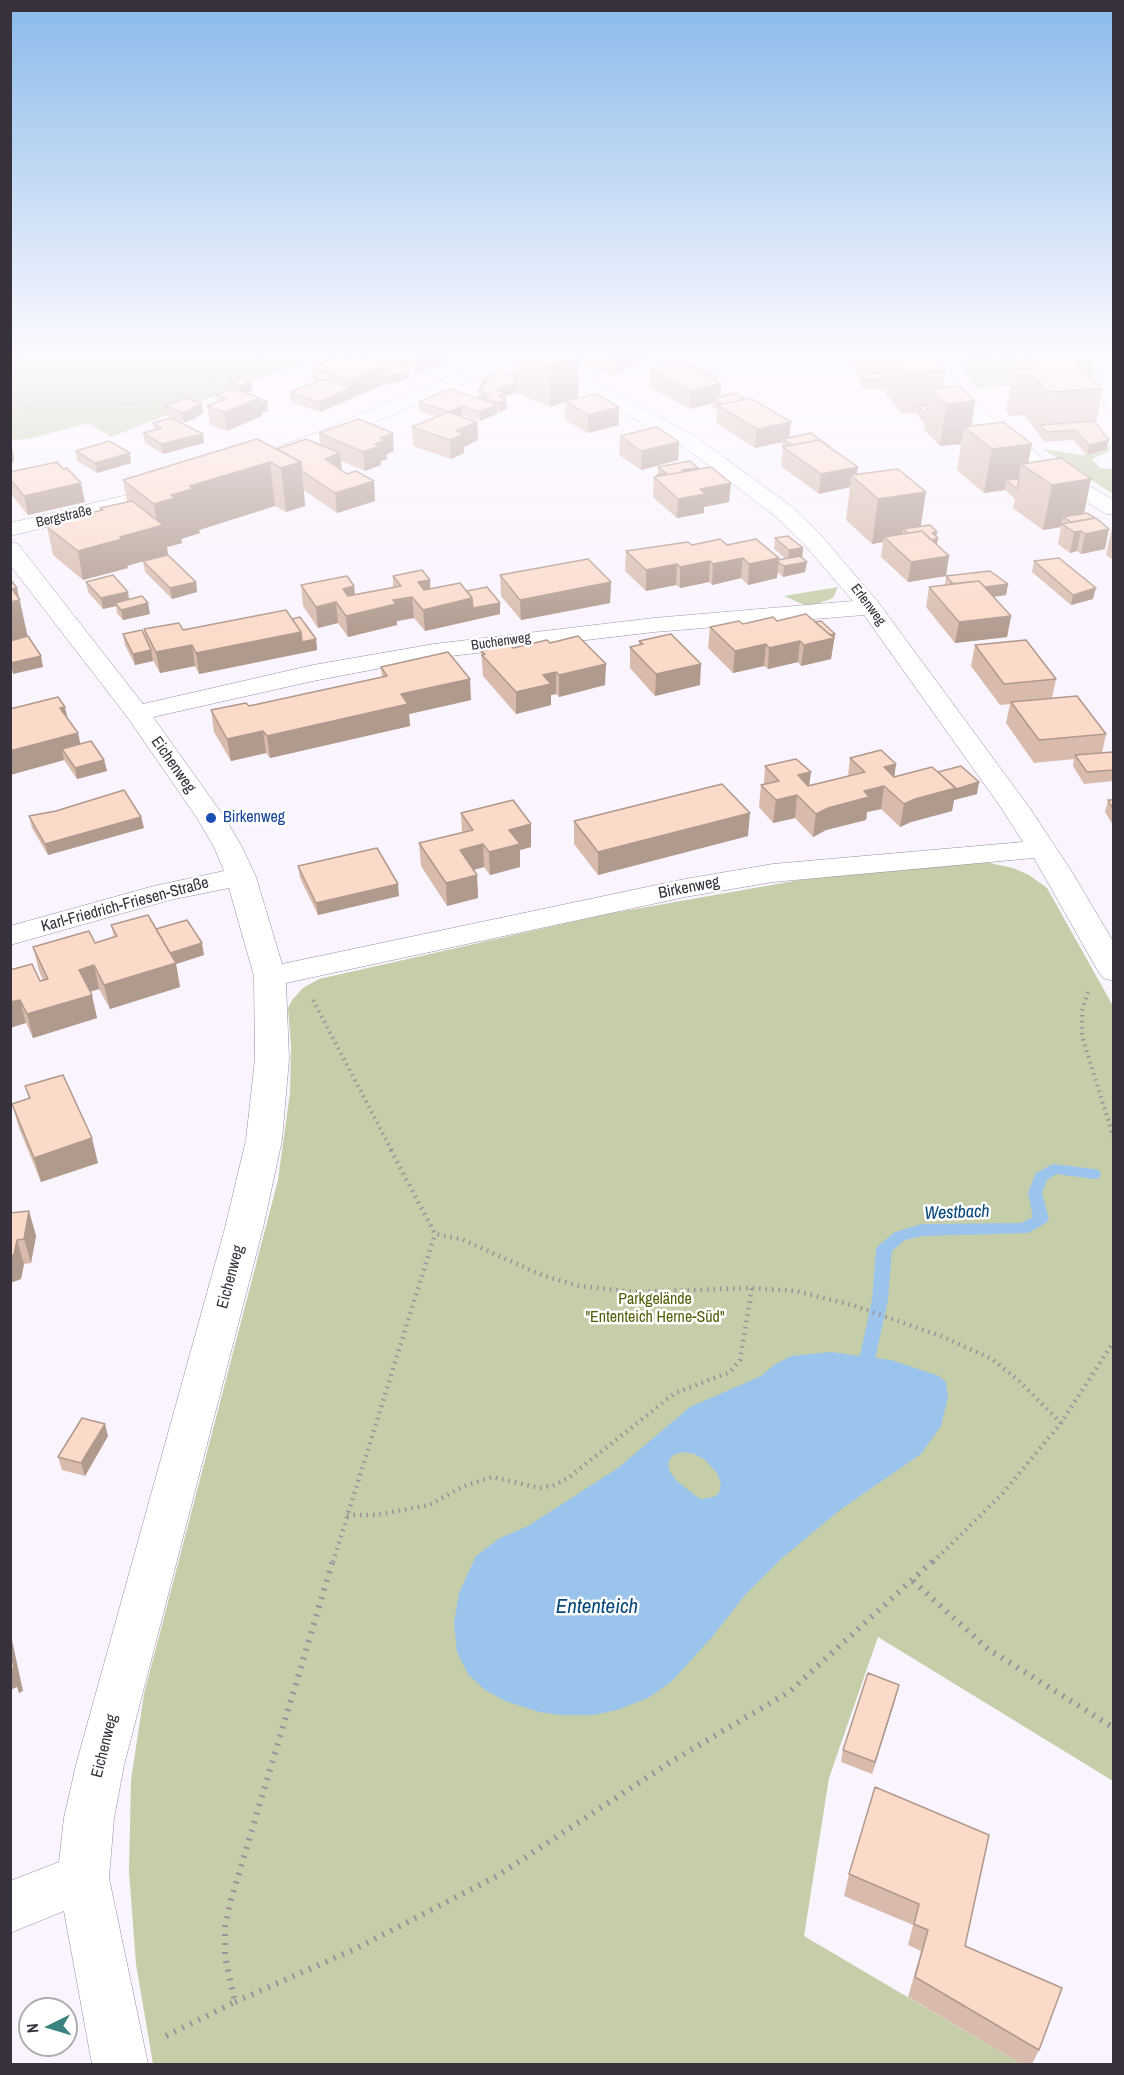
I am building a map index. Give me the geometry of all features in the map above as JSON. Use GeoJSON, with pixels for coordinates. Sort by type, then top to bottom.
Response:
{"type":"FeatureCollection","features":[{"type":"Feature","properties":{"kind":"street"},"geometry":{"type":"LineString","coordinates":[[248,465],[288,450]]}},
{"type":"Feature","properties":{"kind":"street","name":"Erlenweg"},"geometry":{"type":"LineString","coordinates":[[701,450],[783,511],[812,539],[870,607],[1015,807],[1097,939],[1113,971]]}},
{"type":"Feature","properties":{"kind":"street"},"geometry":{"type":"LineString","coordinates":[[1021,450],[1038,464],[1113,509]]}},
{"type":"Feature","properties":{"kind":"street","name":"Bergstraße"},"geometry":{"type":"LineString","coordinates":[[10,530],[184,486]]}},
{"type":"Feature","properties":{"kind":"street","name":"Eichenweg"},"geometry":{"type":"LineString","coordinates":[[10,549],[137,713],[211,818],[228,847],[241,877],[270,976],[272,1059],[264,1140],[244,1228],[99,1765],[89,1818],[83,1878],[120,2062]]}},
{"type":"Feature","properties":{"kind":"street","name":"Buchenweg"},"geometry":{"type":"LineString","coordinates":[[137,713],[313,673],[434,651],[632,627],[870,607]]}},
{"type":"Feature","properties":{"kind":"street","name":"Birkenweg"},"geometry":{"type":"LineString","coordinates":[[270,976],[685,888],[773,873],[1042,849]]}},
{"type":"Feature","properties":{"kind":"street","name":"Karl-Friedrich-Friesen-Straße"},"geometry":{"type":"LineString","coordinates":[[10,936],[165,892],[241,877]]}},
{"type":"Feature","properties":{"kind":"street"},"geometry":{"type":"LineString","coordinates":[[10,1907],[83,1878]]}},
{"type":"Feature","properties":{"kind":"path"},"geometry":{"type":"LineString","coordinates":[[235,2002],[225,1957],[225,1927],[230,1903],[347,1515],[435,1234],[309,992],[270,976]]}},
{"type":"Feature","properties":{"kind":"path"},"geometry":{"type":"LineString","coordinates":[[1089,990],[1082,1011],[1082,1036],[1113,1139]]}},
{"type":"Feature","properties":{"kind":"path"},"geometry":{"type":"LineString","coordinates":[[435,1234],[461,1239],[544,1276],[580,1286],[634,1293],[752,1288],[796,1291],[852,1305],[941,1336],[992,1359],[1018,1380],[1060,1423]]}},
{"type":"Feature","properties":{"kind":"path"},"geometry":{"type":"LineString","coordinates":[[347,1515],[377,1515],[429,1505],[464,1486],[492,1477],[540,1488],[554,1485],[568,1478],[675,1393],[730,1372],[740,1359],[752,1288]]}},
{"type":"Feature","properties":{"kind":"path"},"geometry":{"type":"LineString","coordinates":[[120,2062],[235,2002],[357,1948],[497,1876],[672,1761],[789,1692],[913,1581],[1002,1494],[1060,1423],[1113,1341]]}},
{"type":"Feature","properties":{"kind":"path"},"geometry":{"type":"LineString","coordinates":[[913,1581],[988,1649],[1113,1728]]}},
{"type":"Feature","properties":{"kind":"green space"},"geometry":{"type":"Polygon","coordinates":[[[1044,450],[1082,455],[1109,450],[1092,459],[1100,468],[1113,469],[1113,494],[1044,450]]]}},
{"type":"Feature","properties":{"kind":"green space"},"geometry":{"type":"Polygon","coordinates":[[[838,587],[833,598],[809,607],[784,596],[838,587]]]}},
{"type":"Feature","properties":{"kind":"green space","name":"Parkgelände \"Ententeich Herne-Süd\""},"geometry":{"type":"Polygon","coordinates":[[[985,862],[1013,868],[1029,875],[1047,888],[1113,1006],[1113,1781],[878,1637],[829,1778],[804,1936],[1021,2064],[153,2064],[136,1964],[129,1872],[131,1780],[144,1694],[278,1180],[290,1093],[291,1045],[288,1008],[292,1000],[303,988],[319,979],[607,914],[800,880],[985,862]]]}},
{"type":"Feature","properties":{"kind":"water","name":"Ententeich"},"geometry":{"type":"Polygon","coordinates":[[[831,1352],[891,1360],[939,1376],[946,1382],[948,1398],[941,1426],[921,1454],[840,1510],[781,1559],[745,1595],[713,1636],[671,1682],[648,1698],[617,1710],[594,1715],[559,1715],[539,1712],[505,1701],[485,1690],[468,1674],[457,1652],[454,1623],[459,1593],[476,1556],[500,1538],[528,1526],[618,1468],[690,1407],[761,1376],[774,1365],[791,1356],[831,1352]],[[684,1452],[673,1455],[668,1464],[670,1472],[677,1481],[701,1499],[714,1497],[719,1493],[721,1484],[717,1473],[704,1459],[684,1452]]]}},
{"type":"Feature","properties":{"kind":"building"},"geometry":{"type":"Polygon","coordinates":[[[124,450],[130,453],[95,463],[76,451],[124,450]]]}},
{"type":"Feature","properties":{"kind":"building"},"geometry":{"type":"Polygon","coordinates":[[[222,450],[278,450],[301,462],[281,468],[270,462],[190,486],[193,489],[171,495],[175,498],[154,504],[123,480],[222,450]]]}},
{"type":"Feature","properties":{"kind":"building"},"geometry":{"type":"Polygon","coordinates":[[[279,450],[332,450],[340,453],[325,459],[347,474],[356,471],[374,481],[335,493],[302,471],[301,462],[279,450]]]}},
{"type":"Feature","properties":{"kind":"building"},"geometry":{"type":"Polygon","coordinates":[[[787,450],[833,450],[858,467],[821,474],[787,450]]]}},
{"type":"Feature","properties":{"kind":"building"},"geometry":{"type":"Polygon","coordinates":[[[1061,458],[1091,479],[1052,485],[1021,464],[1061,458]]]}},
{"type":"Feature","properties":{"kind":"building"},"geometry":{"type":"Polygon","coordinates":[[[690,461],[698,468],[657,475],[666,473],[658,467],[690,461]]]}},
{"type":"Feature","properties":{"kind":"building"},"geometry":{"type":"Polygon","coordinates":[[[57,462],[63,469],[67,468],[81,483],[24,496],[10,479],[10,472],[57,462]]]}},
{"type":"Feature","properties":{"kind":"building"},"geometry":{"type":"Polygon","coordinates":[[[711,467],[731,483],[700,489],[705,494],[678,499],[654,477],[711,467]]]}},
{"type":"Feature","properties":{"kind":"building"},"geometry":{"type":"Polygon","coordinates":[[[898,469],[926,492],[878,499],[851,475],[898,469]]]}},
{"type":"Feature","properties":{"kind":"building"},"geometry":{"type":"Polygon","coordinates":[[[1019,479],[1017,489],[1006,480],[1019,479]]]}},
{"type":"Feature","properties":{"kind":"building"},"geometry":{"type":"Polygon","coordinates":[[[132,501],[163,525],[78,551],[47,527],[103,510],[100,508],[132,501]]]}},
{"type":"Feature","properties":{"kind":"building"},"geometry":{"type":"Polygon","coordinates":[[[1087,513],[1095,518],[1071,522],[1063,517],[1087,513]]]}},
{"type":"Feature","properties":{"kind":"building"},"geometry":{"type":"Polygon","coordinates":[[[1096,518],[1109,529],[1085,534],[1081,531],[1074,532],[1062,524],[1096,518]]]}},
{"type":"Feature","properties":{"kind":"building"},"geometry":{"type":"Polygon","coordinates":[[[930,525],[937,532],[932,533],[938,538],[931,540],[922,531],[908,533],[903,529],[930,525]]]}},
{"type":"Feature","properties":{"kind":"building"},"geometry":{"type":"Polygon","coordinates":[[[922,531],[949,556],[911,562],[884,537],[922,531]]]}},
{"type":"Feature","properties":{"kind":"building"},"geometry":{"type":"Polygon","coordinates":[[[788,536],[803,548],[789,550],[775,538],[788,536]]]}},
{"type":"Feature","properties":{"kind":"building"},"geometry":{"type":"Polygon","coordinates":[[[720,539],[727,545],[756,539],[779,558],[749,564],[743,558],[713,564],[710,561],[646,570],[626,551],[688,542],[692,545],[720,539]]]}},
{"type":"Feature","properties":{"kind":"building"},"geometry":{"type":"Polygon","coordinates":[[[168,555],[196,582],[170,588],[143,561],[168,555]]]}},
{"type":"Feature","properties":{"kind":"building"},"geometry":{"type":"Polygon","coordinates":[[[800,556],[807,562],[784,566],[778,562],[778,560],[800,556]]]}},
{"type":"Feature","properties":{"kind":"building"},"geometry":{"type":"Polygon","coordinates":[[[1059,558],[1096,588],[1073,595],[1034,561],[1059,558]]]}},
{"type":"Feature","properties":{"kind":"building"},"geometry":{"type":"Polygon","coordinates":[[[588,559],[611,582],[520,600],[500,575],[588,559]]]}},
{"type":"Feature","properties":{"kind":"building"},"geometry":{"type":"Polygon","coordinates":[[[422,570],[430,580],[418,582],[424,590],[460,583],[472,598],[423,610],[412,597],[393,600],[396,604],[346,616],[336,602],[316,607],[301,585],[347,576],[354,586],[343,589],[348,596],[401,586],[393,576],[422,570]]]}},
{"type":"Feature","properties":{"kind":"building"},"geometry":{"type":"Polygon","coordinates":[[[990,571],[1008,584],[985,587],[979,581],[953,584],[946,576],[990,571]]]}},
{"type":"Feature","properties":{"kind":"building"},"geometry":{"type":"Polygon","coordinates":[[[113,575],[128,592],[101,598],[86,582],[113,575]]]}},
{"type":"Feature","properties":{"kind":"building"},"geometry":{"type":"Polygon","coordinates":[[[10,579],[17,588],[12,589],[20,600],[10,602],[10,579]]]}},
{"type":"Feature","properties":{"kind":"building"},"geometry":{"type":"Polygon","coordinates":[[[979,581],[1011,616],[959,622],[929,587],[979,581]]]}},
{"type":"Feature","properties":{"kind":"building"},"geometry":{"type":"Polygon","coordinates":[[[487,587],[500,603],[473,608],[472,598],[467,591],[487,587]]]}},
{"type":"Feature","properties":{"kind":"building"},"geometry":{"type":"Polygon","coordinates":[[[142,596],[148,603],[121,610],[115,603],[142,596]]]}},
{"type":"Feature","properties":{"kind":"building"},"geometry":{"type":"Polygon","coordinates":[[[286,610],[301,632],[196,653],[192,645],[156,652],[144,629],[179,623],[183,630],[286,610]]]}},
{"type":"Feature","properties":{"kind":"building"},"geometry":{"type":"Polygon","coordinates":[[[806,614],[834,638],[804,645],[800,641],[769,648],[766,644],[735,651],[710,627],[739,621],[743,624],[773,617],[777,621],[806,614]]]}},
{"type":"Feature","properties":{"kind":"building"},"geometry":{"type":"Polygon","coordinates":[[[300,617],[316,639],[302,642],[301,632],[292,619],[300,617]]]}},
{"type":"Feature","properties":{"kind":"building"},"geometry":{"type":"Polygon","coordinates":[[[821,621],[835,634],[830,635],[815,622],[821,621]]]}},
{"type":"Feature","properties":{"kind":"building"},"geometry":{"type":"Polygon","coordinates":[[[142,630],[151,650],[133,654],[123,634],[142,630]]]}},
{"type":"Feature","properties":{"kind":"building"},"geometry":{"type":"Polygon","coordinates":[[[671,634],[701,664],[656,674],[630,647],[643,644],[639,641],[671,634]]]}},
{"type":"Feature","properties":{"kind":"building"},"geometry":{"type":"Polygon","coordinates":[[[28,636],[41,656],[11,663],[10,641],[28,636]]]}},
{"type":"Feature","properties":{"kind":"building"},"geometry":{"type":"Polygon","coordinates":[[[578,636],[606,664],[559,675],[556,672],[543,675],[551,684],[516,692],[482,655],[485,654],[481,651],[510,644],[513,648],[547,640],[550,643],[578,636]]]}},
{"type":"Feature","properties":{"kind":"building"},"geometry":{"type":"Polygon","coordinates":[[[1026,640],[1056,679],[1004,684],[975,645],[1026,640]]]}},
{"type":"Feature","properties":{"kind":"building"},"geometry":{"type":"Polygon","coordinates":[[[448,652],[470,679],[401,694],[408,704],[267,736],[263,731],[227,739],[211,710],[246,703],[249,706],[387,676],[381,667],[448,652]]]}},
{"type":"Feature","properties":{"kind":"building"},"geometry":{"type":"Polygon","coordinates":[[[1077,696],[1106,734],[1039,740],[1011,702],[1077,696]]]}},
{"type":"Feature","properties":{"kind":"building"},"geometry":{"type":"Polygon","coordinates":[[[58,697],[65,707],[60,708],[78,733],[10,751],[10,709],[58,697]]]}},
{"type":"Feature","properties":{"kind":"building"},"geometry":{"type":"Polygon","coordinates":[[[91,741],[104,760],[75,768],[62,749],[91,741]]]}},
{"type":"Feature","properties":{"kind":"building"},"geometry":{"type":"Polygon","coordinates":[[[881,750],[896,764],[884,767],[894,777],[932,767],[956,788],[904,804],[884,786],[864,791],[869,797],[828,808],[816,814],[797,795],[776,800],[761,785],[779,781],[765,766],[796,759],[811,772],[798,775],[808,786],[865,772],[850,758],[881,750]]]}},
{"type":"Feature","properties":{"kind":"building"},"geometry":{"type":"Polygon","coordinates":[[[1113,752],[1113,770],[1087,772],[1075,755],[1113,752]]]}},
{"type":"Feature","properties":{"kind":"building"},"geometry":{"type":"Polygon","coordinates":[[[961,766],[979,782],[956,789],[938,772],[961,766]]]}},
{"type":"Feature","properties":{"kind":"building"},"geometry":{"type":"Polygon","coordinates":[[[722,784],[750,813],[598,852],[574,821],[722,784]]]}},
{"type":"Feature","properties":{"kind":"building"},"geometry":{"type":"Polygon","coordinates":[[[124,790],[141,817],[45,844],[29,816],[56,811],[124,790]]]}},
{"type":"Feature","properties":{"kind":"building"},"geometry":{"type":"Polygon","coordinates":[[[513,800],[531,824],[509,830],[520,844],[489,852],[483,844],[460,850],[477,875],[446,883],[419,843],[473,830],[461,813],[513,800]]]}},
{"type":"Feature","properties":{"kind":"building"},"geometry":{"type":"Polygon","coordinates":[[[377,848],[398,884],[316,903],[298,866],[377,848]]]}},
{"type":"Feature","properties":{"kind":"building"},"geometry":{"type":"Polygon","coordinates":[[[148,915],[176,963],[104,985],[94,965],[79,970],[92,995],[27,1014],[20,1000],[10,1002],[10,970],[32,964],[40,981],[48,979],[33,947],[89,931],[95,943],[117,936],[111,925],[148,915]]]}},
{"type":"Feature","properties":{"kind":"building"},"geometry":{"type":"Polygon","coordinates":[[[187,920],[202,943],[170,953],[156,929],[187,920]]]}},
{"type":"Feature","properties":{"kind":"building"},"geometry":{"type":"Polygon","coordinates":[[[63,1075],[92,1138],[34,1158],[12,1104],[30,1098],[25,1086],[63,1075]]]}},
{"type":"Feature","properties":{"kind":"building"},"geometry":{"type":"Polygon","coordinates":[[[29,1211],[24,1239],[17,1240],[14,1255],[10,1256],[10,1213],[29,1211]]]}},
{"type":"Feature","properties":{"kind":"building"},"geometry":{"type":"Polygon","coordinates":[[[82,1418],[105,1424],[81,1463],[58,1457],[82,1418]]]}},
{"type":"Feature","properties":{"kind":"building"},"geometry":{"type":"Polygon","coordinates":[[[10,1651],[14,1668],[10,1669],[10,1651]]]}},
{"type":"Feature","properties":{"kind":"building"},"geometry":{"type":"Polygon","coordinates":[[[868,1673],[899,1685],[875,1762],[843,1750],[868,1673]]]}},
{"type":"Feature","properties":{"kind":"building"},"geometry":{"type":"Polygon","coordinates":[[[875,1787],[989,1835],[965,1946],[1062,1988],[1039,2050],[915,1977],[928,1930],[914,1924],[919,1904],[849,1874],[875,1787]]]}},
{"type":"Feature","properties":{"kind":"waterway","name":"Westbach"},"geometry":{"type":"LineString","coordinates":[[868,1355],[880,1300],[884,1249],[900,1236],[922,1230],[1023,1229],[1041,1219],[1035,1193],[1041,1177],[1053,1169],[1094,1174]]}},
{"type":"Feature","properties":{"kind":"place","name":"Birkenweg"},"geometry":{"type":"Point","coordinates":[211,818]}}]}
